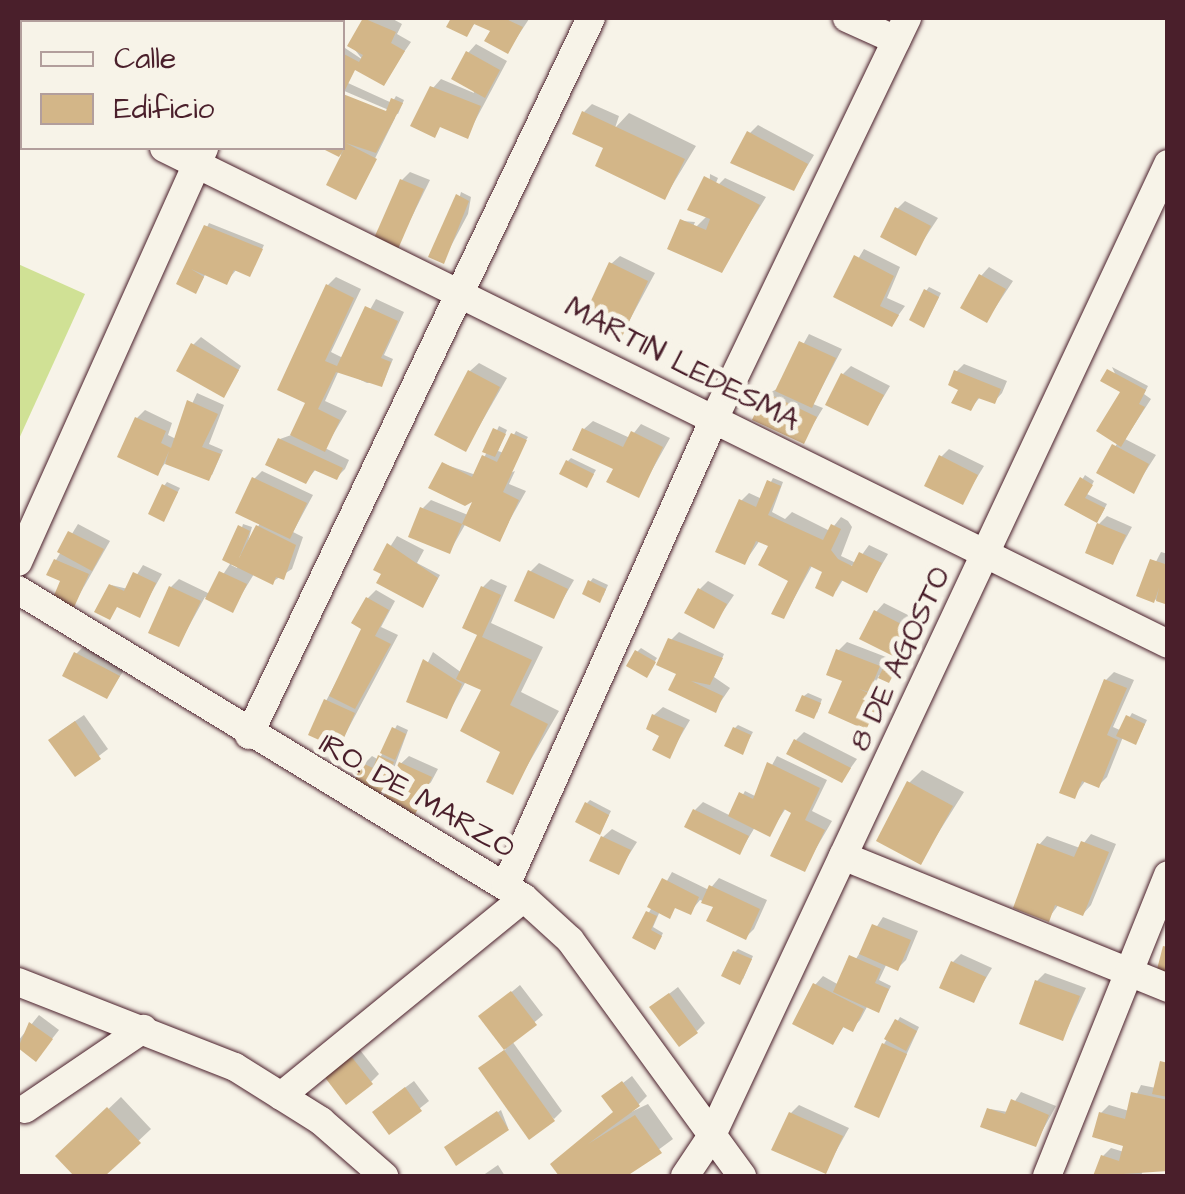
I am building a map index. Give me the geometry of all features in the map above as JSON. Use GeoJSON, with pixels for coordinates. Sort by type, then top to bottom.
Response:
{"type":"FeatureCollection","features":[{"type":"Feature","properties":{"kind":"street"},"geometry":{"type":"LineString","coordinates":[[250,735],[592,18]]}},
{"type":"Feature","properties":{"kind":"street"},"geometry":{"type":"LineString","coordinates":[[281,1096],[515,892],[715,417],[902,29],[847,18]]}},
{"type":"Feature","properties":{"kind":"street","name":"MARTIN LEDESMA"},"geometry":{"type":"LineString","coordinates":[[175,150],[201,155],[1168,644]]}},
{"type":"Feature","properties":{"kind":"street"},"geometry":{"type":"LineString","coordinates":[[18,562],[201,155]]}},
{"type":"Feature","properties":{"kind":"street","name":"8 DE AGOSTO"},"geometry":{"type":"LineString","coordinates":[[685,1176],[711,1137],[1168,164]]}},
{"type":"Feature","properties":{"kind":"street","name":"1RO. DE MARZO"},"geometry":{"type":"LineString","coordinates":[[18,590],[250,735],[515,892],[570,940],[742,1176]]}},
{"type":"Feature","properties":{"kind":"street"},"geometry":{"type":"LineString","coordinates":[[843,856],[1126,975],[1168,988]]}},
{"type":"Feature","properties":{"kind":"street"},"geometry":{"type":"LineString","coordinates":[[1047,1176],[1168,875]]}},
{"type":"Feature","properties":{"kind":"street"},"geometry":{"type":"LineString","coordinates":[[18,982],[235,1067],[281,1096],[384,1176]]}},
{"type":"Feature","properties":{"kind":"street"},"geometry":{"type":"LineString","coordinates":[[24,1110],[143,1029]]}},
{"type":"Feature","properties":{"kind":"green space"},"geometry":{"type":"Polygon","coordinates":[[[18,264],[85,294],[18,441],[18,264]]]}},
{"type":"Feature","properties":{"kind":"building"},"geometry":{"type":"Polygon","coordinates":[[[363,18],[396,32],[391,43],[405,51],[384,86],[355,70],[345,90],[345,55],[359,62],[363,55],[347,46],[363,18]]]}},
{"type":"Feature","properties":{"kind":"building"},"geometry":{"type":"Polygon","coordinates":[[[451,18],[504,18],[523,27],[508,54],[484,41],[490,31],[474,24],[467,37],[446,27],[451,18]]]}},
{"type":"Feature","properties":{"kind":"building"},"geometry":{"type":"Polygon","coordinates":[[[466,51],[500,70],[485,98],[451,79],[466,51]]]}},
{"type":"Feature","properties":{"kind":"building"},"geometry":{"type":"Polygon","coordinates":[[[430,86],[481,106],[468,139],[440,127],[435,138],[410,126],[430,86]]]}},
{"type":"Feature","properties":{"kind":"building"},"geometry":{"type":"Polygon","coordinates":[[[345,95],[386,111],[391,98],[403,103],[376,153],[346,143],[377,159],[356,200],[326,185],[345,150],[345,95]]]}},
{"type":"Feature","properties":{"kind":"building"},"geometry":{"type":"Polygon","coordinates":[[[582,111],[685,159],[665,200],[595,166],[603,148],[572,134],[582,111]]]}},
{"type":"Feature","properties":{"kind":"building"},"geometry":{"type":"Polygon","coordinates":[[[747,131],[808,164],[794,191],[730,163],[747,131]]]}},
{"type":"Feature","properties":{"kind":"building"},"geometry":{"type":"Polygon","coordinates":[[[325,150],[343,150],[339,157],[325,150]]]}},
{"type":"Feature","properties":{"kind":"building"},"geometry":{"type":"Polygon","coordinates":[[[704,176],[760,205],[722,273],[667,249],[680,219],[706,230],[710,219],[687,210],[704,176]]]}},
{"type":"Feature","properties":{"kind":"building"},"geometry":{"type":"Polygon","coordinates":[[[400,179],[424,189],[395,256],[371,245],[400,179]]]}},
{"type":"Feature","properties":{"kind":"building"},"geometry":{"type":"Polygon","coordinates":[[[456,194],[469,201],[444,264],[428,257],[456,194]]]}},
{"type":"Feature","properties":{"kind":"building"},"geometry":{"type":"Polygon","coordinates":[[[895,207],[931,226],[916,256],[880,237],[895,207]]]}},
{"type":"Feature","properties":{"kind":"building"},"geometry":{"type":"Polygon","coordinates":[[[204,225],[263,249],[250,277],[234,270],[227,285],[191,269],[204,277],[196,294],[176,284],[204,225]]]}},
{"type":"Feature","properties":{"kind":"building"},"geometry":{"type":"Polygon","coordinates":[[[854,255],[894,276],[880,306],[899,315],[892,327],[833,297],[854,255]]]}},
{"type":"Feature","properties":{"kind":"building"},"geometry":{"type":"Polygon","coordinates":[[[609,262],[648,281],[621,339],[582,320],[609,262]]]}},
{"type":"Feature","properties":{"kind":"building"},"geometry":{"type":"Polygon","coordinates":[[[979,274],[1006,289],[987,323],[960,308],[979,274]]]}},
{"type":"Feature","properties":{"kind":"building"},"geometry":{"type":"Polygon","coordinates":[[[326,284],[354,298],[325,361],[337,366],[365,306],[398,321],[381,358],[391,362],[382,387],[336,372],[318,409],[340,420],[325,452],[290,435],[305,403],[277,390],[326,284]]]}},
{"type":"Feature","properties":{"kind":"building"},"geometry":{"type":"Polygon","coordinates":[[[924,289],[939,297],[924,328],[909,320],[924,289]]]}},
{"type":"Feature","properties":{"kind":"building"},"geometry":{"type":"Polygon","coordinates":[[[799,341],[836,358],[812,408],[775,391],[799,341]]]}},
{"type":"Feature","properties":{"kind":"building"},"geometry":{"type":"Polygon","coordinates":[[[191,343],[239,370],[224,398],[176,371],[191,343]]]}},
{"type":"Feature","properties":{"kind":"building"},"geometry":{"type":"Polygon","coordinates":[[[1107,369],[1146,390],[1139,404],[1145,407],[1121,447],[1096,431],[1120,392],[1100,381],[1107,369]]]}},
{"type":"Feature","properties":{"kind":"building"},"geometry":{"type":"Polygon","coordinates":[[[468,370],[500,387],[466,452],[434,435],[468,370]]]}},
{"type":"Feature","properties":{"kind":"building"},"geometry":{"type":"Polygon","coordinates":[[[954,370],[1001,389],[995,404],[978,398],[971,411],[951,403],[958,390],[948,385],[954,370]]]}},
{"type":"Feature","properties":{"kind":"building"},"geometry":{"type":"Polygon","coordinates":[[[841,373],[884,395],[868,426],[825,405],[841,373]]]}},
{"type":"Feature","properties":{"kind":"building"},"geometry":{"type":"Polygon","coordinates":[[[765,392],[817,417],[804,444],[752,420],[765,392]]]}},
{"type":"Feature","properties":{"kind":"building"},"geometry":{"type":"Polygon","coordinates":[[[187,400],[218,414],[202,447],[221,454],[209,481],[165,464],[169,451],[158,476],[117,457],[135,417],[166,431],[161,443],[171,448],[187,400]]]}},
{"type":"Feature","properties":{"kind":"building"},"geometry":{"type":"Polygon","coordinates":[[[493,428],[506,434],[495,457],[482,452],[493,428]]]}},
{"type":"Feature","properties":{"kind":"building"},"geometry":{"type":"Polygon","coordinates":[[[582,428],[623,447],[631,431],[663,447],[639,498],[606,482],[613,469],[572,450],[582,428]]]}},
{"type":"Feature","properties":{"kind":"building"},"geometry":{"type":"Polygon","coordinates":[[[511,433],[527,440],[503,492],[519,500],[500,542],[462,524],[472,502],[465,506],[428,488],[442,462],[472,477],[482,455],[497,462],[511,433]]]}},
{"type":"Feature","properties":{"kind":"building"},"geometry":{"type":"Polygon","coordinates":[[[278,438],[343,468],[337,480],[314,470],[306,484],[265,465],[278,438]]]}},
{"type":"Feature","properties":{"kind":"building"},"geometry":{"type":"Polygon","coordinates":[[[1112,444],[1149,464],[1134,494],[1096,473],[1112,444]]]}},
{"type":"Feature","properties":{"kind":"building"},"geometry":{"type":"Polygon","coordinates":[[[939,455],[978,475],[963,505],[924,486],[939,455]]]}},
{"type":"Feature","properties":{"kind":"building"},"geometry":{"type":"Polygon","coordinates":[[[566,460],[594,474],[587,488],[559,474],[566,460]]]}},
{"type":"Feature","properties":{"kind":"building"},"geometry":{"type":"Polygon","coordinates":[[[252,477],[307,503],[290,539],[235,513],[252,477]]]}},
{"type":"Feature","properties":{"kind":"building"},"geometry":{"type":"Polygon","coordinates":[[[1080,477],[1093,485],[1085,498],[1105,508],[1097,523],[1064,505],[1080,477]]]}},
{"type":"Feature","properties":{"kind":"building"},"geometry":{"type":"Polygon","coordinates":[[[767,480],[781,486],[768,515],[823,540],[831,524],[841,529],[831,550],[838,559],[852,566],[859,552],[882,563],[867,593],[841,580],[833,597],[815,588],[822,572],[810,566],[784,619],[771,614],[788,581],[758,565],[768,546],[756,541],[745,565],[715,552],[739,499],[756,507],[767,480]]]}},
{"type":"Feature","properties":{"kind":"building"},"geometry":{"type":"Polygon","coordinates":[[[162,484],[178,492],[164,522],[148,514],[162,484]]]}},
{"type":"Feature","properties":{"kind":"building"},"geometry":{"type":"Polygon","coordinates":[[[420,507],[462,524],[450,554],[408,537],[420,507]]]}},
{"type":"Feature","properties":{"kind":"building"},"geometry":{"type":"Polygon","coordinates":[[[1097,523],[1126,535],[1113,565],[1085,553],[1097,523]]]}},
{"type":"Feature","properties":{"kind":"building"},"geometry":{"type":"Polygon","coordinates":[[[238,525],[250,531],[239,558],[256,525],[296,545],[284,580],[276,577],[273,585],[222,560],[238,525]]]}},
{"type":"Feature","properties":{"kind":"building"},"geometry":{"type":"Polygon","coordinates":[[[68,531],[104,549],[92,571],[57,552],[68,531]]]}},
{"type":"Feature","properties":{"kind":"building"},"geometry":{"type":"Polygon","coordinates":[[[387,543],[438,578],[423,608],[376,583],[381,574],[373,570],[387,543]]]}},
{"type":"Feature","properties":{"kind":"building"},"geometry":{"type":"Polygon","coordinates":[[[54,559],[89,574],[71,614],[50,605],[60,581],[46,575],[54,559]]]}},
{"type":"Feature","properties":{"kind":"building"},"geometry":{"type":"Polygon","coordinates":[[[1150,559],[1168,565],[1168,605],[1156,601],[1159,588],[1154,603],[1136,596],[1150,559]]]}},
{"type":"Feature","properties":{"kind":"building"},"geometry":{"type":"Polygon","coordinates":[[[528,570],[568,589],[554,619],[514,601],[528,570]]]}},
{"type":"Feature","properties":{"kind":"building"},"geometry":{"type":"Polygon","coordinates":[[[219,571],[247,584],[233,613],[205,599],[219,571]]]}},
{"type":"Feature","properties":{"kind":"building"},"geometry":{"type":"Polygon","coordinates":[[[133,572],[156,583],[140,618],[117,607],[110,620],[94,612],[109,584],[124,591],[133,572]]]}},
{"type":"Feature","properties":{"kind":"building"},"geometry":{"type":"Polygon","coordinates":[[[588,580],[606,589],[600,603],[582,594],[588,580]]]}},
{"type":"Feature","properties":{"kind":"building"},"geometry":{"type":"Polygon","coordinates":[[[169,586],[201,601],[179,647],[148,633],[169,586]]]}},
{"type":"Feature","properties":{"kind":"building"},"geometry":{"type":"Polygon","coordinates":[[[481,586],[501,595],[482,637],[532,660],[510,705],[548,724],[513,795],[486,782],[500,752],[460,731],[481,690],[456,679],[477,635],[462,628],[481,586]]]}},
{"type":"Feature","properties":{"kind":"building"},"geometry":{"type":"Polygon","coordinates":[[[698,588],[727,604],[714,629],[684,613],[698,588]]]}},
{"type":"Feature","properties":{"kind":"building"},"geometry":{"type":"Polygon","coordinates":[[[366,597],[389,610],[375,636],[391,644],[355,709],[329,696],[361,629],[351,623],[366,597]]]}},
{"type":"Feature","properties":{"kind":"building"},"geometry":{"type":"Polygon","coordinates":[[[874,610],[907,627],[893,656],[859,639],[874,610]]]}},
{"type":"Feature","properties":{"kind":"building"},"geometry":{"type":"Polygon","coordinates":[[[668,638],[723,658],[710,685],[691,681],[723,696],[716,713],[668,690],[676,674],[656,665],[668,638]]]}},
{"type":"Feature","properties":{"kind":"building"},"geometry":{"type":"Polygon","coordinates":[[[836,649],[880,666],[869,692],[859,689],[881,698],[866,730],[828,713],[842,681],[826,675],[836,649]]]}},
{"type":"Feature","properties":{"kind":"building"},"geometry":{"type":"Polygon","coordinates":[[[635,650],[656,662],[647,678],[626,666],[635,650]]]}},
{"type":"Feature","properties":{"kind":"building"},"geometry":{"type":"Polygon","coordinates":[[[74,652],[120,676],[107,699],[62,676],[74,652]]]}},
{"type":"Feature","properties":{"kind":"building"},"geometry":{"type":"Polygon","coordinates":[[[423,659],[462,684],[447,719],[406,702],[423,659]]]}},
{"type":"Feature","properties":{"kind":"building"},"geometry":{"type":"Polygon","coordinates":[[[887,661],[898,666],[889,683],[878,678],[887,661]]]}},
{"type":"Feature","properties":{"kind":"building"},"geometry":{"type":"Polygon","coordinates":[[[1104,679],[1127,688],[1107,735],[1118,740],[1099,788],[1082,781],[1075,799],[1059,793],[1104,679]]]}},
{"type":"Feature","properties":{"kind":"building"},"geometry":{"type":"Polygon","coordinates":[[[802,695],[821,703],[814,719],[795,711],[802,695]]]}},
{"type":"Feature","properties":{"kind":"building"},"geometry":{"type":"Polygon","coordinates":[[[324,699],[355,713],[339,749],[308,735],[324,699]]]}},
{"type":"Feature","properties":{"kind":"building"},"geometry":{"type":"Polygon","coordinates":[[[652,714],[684,728],[670,759],[652,750],[659,736],[646,729],[652,714]]]}},
{"type":"Feature","properties":{"kind":"building"},"geometry":{"type":"Polygon","coordinates":[[[1126,715],[1145,724],[1136,745],[1116,736],[1126,715]]]}},
{"type":"Feature","properties":{"kind":"building"},"geometry":{"type":"Polygon","coordinates":[[[75,721],[101,759],[75,777],[48,740],[75,721]]]}},
{"type":"Feature","properties":{"kind":"building"},"geometry":{"type":"Polygon","coordinates":[[[392,727],[406,734],[395,760],[380,753],[392,727]]]}},
{"type":"Feature","properties":{"kind":"building"},"geometry":{"type":"Polygon","coordinates":[[[733,727],[751,735],[743,755],[724,746],[733,727]]]}},
{"type":"Feature","properties":{"kind":"building"},"geometry":{"type":"Polygon","coordinates":[[[794,739],[851,768],[842,783],[786,754],[794,739]]]}},
{"type":"Feature","properties":{"kind":"building"},"geometry":{"type":"Polygon","coordinates":[[[378,755],[394,762],[379,798],[352,787],[362,763],[373,768],[378,755]]]}},
{"type":"Feature","properties":{"kind":"building"},"geometry":{"type":"Polygon","coordinates":[[[399,762],[432,777],[414,817],[381,802],[399,762]]]}},
{"type":"Feature","properties":{"kind":"building"},"geometry":{"type":"Polygon","coordinates":[[[767,762],[820,788],[805,820],[825,830],[805,872],[770,856],[791,813],[784,809],[770,837],[728,816],[739,792],[753,799],[767,762]]]}},
{"type":"Feature","properties":{"kind":"building"},"geometry":{"type":"Polygon","coordinates":[[[907,781],[953,806],[921,865],[876,841],[907,781]]]}},
{"type":"Feature","properties":{"kind":"building"},"geometry":{"type":"Polygon","coordinates":[[[585,802],[609,815],[600,835],[575,822],[585,802]]]}},
{"type":"Feature","properties":{"kind":"building"},"geometry":{"type":"Polygon","coordinates":[[[693,809],[749,836],[740,855],[684,827],[693,809]]]}},
{"type":"Feature","properties":{"kind":"building"},"geometry":{"type":"Polygon","coordinates":[[[601,836],[631,850],[619,875],[589,861],[601,836]]]}},
{"type":"Feature","properties":{"kind":"building"},"geometry":{"type":"Polygon","coordinates":[[[1081,841],[1109,852],[1083,916],[1055,905],[1049,922],[1013,908],[1037,843],[1074,857],[1081,841]]]}},
{"type":"Feature","properties":{"kind":"building"},"geometry":{"type":"Polygon","coordinates":[[[662,878],[699,897],[691,915],[675,908],[670,919],[647,907],[662,878]]]}},
{"type":"Feature","properties":{"kind":"building"},"geometry":{"type":"Polygon","coordinates":[[[709,885],[760,909],[746,940],[706,921],[713,907],[701,903],[709,885]]]}},
{"type":"Feature","properties":{"kind":"building"},"geometry":{"type":"Polygon","coordinates":[[[646,911],[657,916],[651,930],[662,936],[655,950],[632,938],[646,911]]]}},
{"type":"Feature","properties":{"kind":"building"},"geometry":{"type":"Polygon","coordinates":[[[872,924],[911,940],[898,971],[859,954],[872,924]]]}},
{"type":"Feature","properties":{"kind":"building"},"geometry":{"type":"Polygon","coordinates":[[[1163,946],[1168,947],[1168,981],[1155,977],[1163,946]]]}},
{"type":"Feature","properties":{"kind":"building"},"geometry":{"type":"Polygon","coordinates":[[[733,951],[752,959],[740,985],[721,976],[733,951]]]}},
{"type":"Feature","properties":{"kind":"building"},"geometry":{"type":"Polygon","coordinates":[[[849,955],[881,969],[875,983],[889,989],[879,1013],[833,992],[849,955]]]}},
{"type":"Feature","properties":{"kind":"building"},"geometry":{"type":"Polygon","coordinates":[[[951,961],[986,977],[974,1003],[939,988],[951,961]]]}},
{"type":"Feature","properties":{"kind":"building"},"geometry":{"type":"Polygon","coordinates":[[[1035,980],[1080,996],[1063,1041],[1019,1024],[1035,980]]]}},
{"type":"Feature","properties":{"kind":"building"},"geometry":{"type":"Polygon","coordinates":[[[813,983],[864,1009],[853,1032],[843,1027],[833,1045],[792,1024],[813,983]]]}},
{"type":"Feature","properties":{"kind":"building"},"geometry":{"type":"Polygon","coordinates":[[[511,991],[537,1025],[504,1050],[478,1016],[511,991]]]}},
{"type":"Feature","properties":{"kind":"building"},"geometry":{"type":"Polygon","coordinates":[[[669,993],[698,1033],[679,1047],[649,1007],[669,993]]]}},
{"type":"Feature","properties":{"kind":"building"},"geometry":{"type":"Polygon","coordinates":[[[895,1019],[917,1031],[906,1051],[884,1039],[895,1019]]]}},
{"type":"Feature","properties":{"kind":"building"},"geometry":{"type":"Polygon","coordinates":[[[29,1022],[53,1039],[36,1062],[18,1048],[29,1022]]]}},
{"type":"Feature","properties":{"kind":"building"},"geometry":{"type":"Polygon","coordinates":[[[882,1043],[907,1054],[879,1118],[854,1107],[882,1043]]]}},
{"type":"Feature","properties":{"kind":"building"},"geometry":{"type":"Polygon","coordinates":[[[504,1050],[555,1121],[529,1140],[478,1068],[504,1050]]]}},
{"type":"Feature","properties":{"kind":"building"},"geometry":{"type":"Polygon","coordinates":[[[347,1051],[373,1084],[346,1105],[320,1071],[347,1051]]]}},
{"type":"Feature","properties":{"kind":"building"},"geometry":{"type":"Polygon","coordinates":[[[1160,1061],[1168,1063],[1168,1097],[1152,1094],[1160,1061]]]}},
{"type":"Feature","properties":{"kind":"building"},"geometry":{"type":"Polygon","coordinates":[[[622,1081],[640,1106],[588,1144],[635,1115],[662,1153],[627,1176],[559,1176],[550,1164],[613,1112],[601,1096],[622,1081]]]}},
{"type":"Feature","properties":{"kind":"building"},"geometry":{"type":"Polygon","coordinates":[[[405,1087],[422,1111],[389,1135],[372,1112],[405,1087]]]}},
{"type":"Feature","properties":{"kind":"building"},"geometry":{"type":"Polygon","coordinates":[[[1131,1092],[1168,1100],[1168,1171],[1093,1176],[1101,1155],[1119,1161],[1123,1146],[1092,1137],[1099,1112],[1125,1119],[1131,1092]]]}},
{"type":"Feature","properties":{"kind":"building"},"geometry":{"type":"Polygon","coordinates":[[[1011,1099],[1049,1115],[1036,1147],[980,1127],[987,1108],[1005,1114],[1011,1099]]]}},
{"type":"Feature","properties":{"kind":"building"},"geometry":{"type":"Polygon","coordinates":[[[107,1107],[141,1143],[105,1176],[74,1176],[55,1156],[107,1107]]]}},
{"type":"Feature","properties":{"kind":"building"},"geometry":{"type":"Polygon","coordinates":[[[497,1111],[509,1130],[456,1166],[444,1147],[497,1111]]]}},
{"type":"Feature","properties":{"kind":"building"},"geometry":{"type":"Polygon","coordinates":[[[789,1112],[843,1136],[826,1174],[771,1150],[789,1112]]]}}]}
